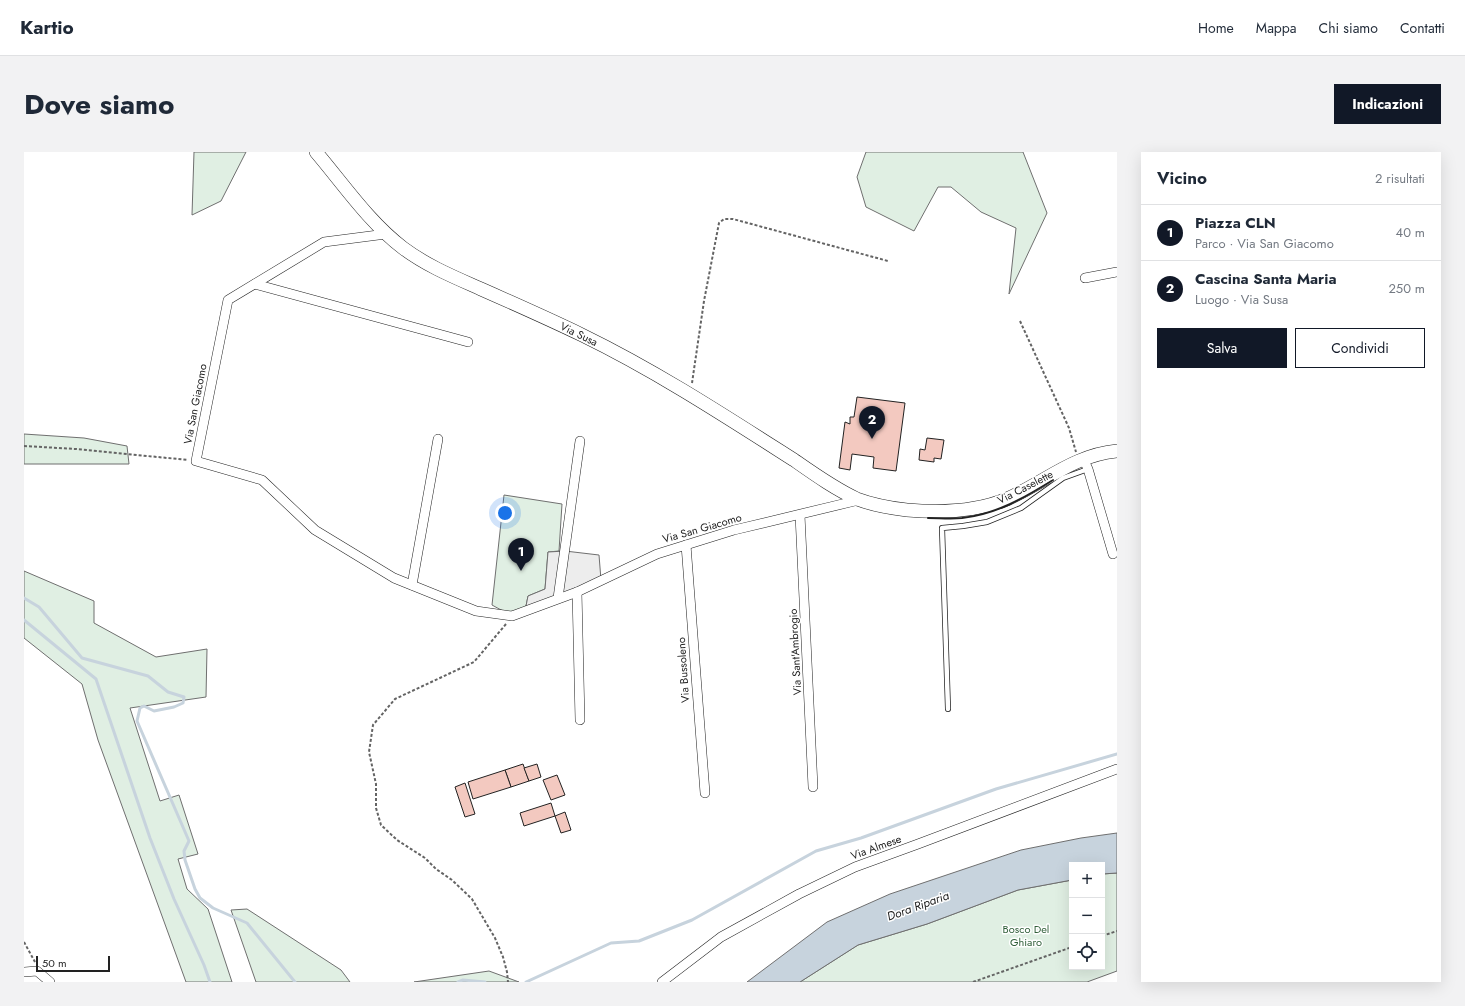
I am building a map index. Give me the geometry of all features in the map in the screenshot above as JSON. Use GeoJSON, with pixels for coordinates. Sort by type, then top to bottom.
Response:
{"type":"FeatureCollection","features":[{"type":"Feature","properties":{"kind":"main road","name":"Via Susa"},"geometry":{"type":"LineString","coordinates":[[316,152],[372,221],[416,257],[442,272],[579,333],[619,354],[690,394],[828,483],[859,500]]}},
{"type":"Feature","properties":{"kind":"main road","name":"Via Caselette"},"geometry":{"type":"LineString","coordinates":[[859,500],[908,510],[970,510],[1009,498],[1067,465],[1086,464],[1096,454],[1117,451]]}},
{"type":"Feature","properties":{"kind":"street","name":"Via San Giacomo"},"geometry":{"type":"LineString","coordinates":[[386,234],[324,242],[228,300],[196,461],[262,480],[315,530],[394,578],[476,611],[512,616],[577,592],[657,554],[734,530],[859,500]]}},
{"type":"Feature","properties":{"kind":"street"},"geometry":{"type":"LineString","coordinates":[[1085,278],[1117,272]]}},
{"type":"Feature","properties":{"kind":"street"},"geometry":{"type":"LineString","coordinates":[[255,284],[468,342]]}},
{"type":"Feature","properties":{"kind":"street"},"geometry":{"type":"LineString","coordinates":[[412,585],[438,439]]}},
{"type":"Feature","properties":{"kind":"street"},"geometry":{"type":"LineString","coordinates":[[558,598],[580,441]]}},
{"type":"Feature","properties":{"kind":"street"},"geometry":{"type":"LineString","coordinates":[[1086,464],[1113,554]]}},
{"type":"Feature","properties":{"kind":"street","name":"Via Sant'Ambrogio"},"geometry":{"type":"LineString","coordinates":[[800,515],[813,787]]}},
{"type":"Feature","properties":{"kind":"street","name":"Via Bussoleno"},"geometry":{"type":"LineString","coordinates":[[686,545],[704,793]]}},
{"type":"Feature","properties":{"kind":"street"},"geometry":{"type":"LineString","coordinates":[[577,592],[580,720]]}},
{"type":"Feature","properties":{"kind":"street","name":"Via Almese"},"geometry":{"type":"LineString","coordinates":[[662,982],[721,937],[799,894],[855,866],[918,844],[1117,768]]}},
{"type":"Feature","properties":{"kind":"street"},"geometry":{"type":"LineString","coordinates":[[24,972],[37,971],[50,982]]}},
{"type":"Feature","properties":{"kind":"lane"},"geometry":{"type":"LineString","coordinates":[[948,709],[942,528],[987,522],[1021,508],[1063,478],[1086,464]]}},
{"type":"Feature","properties":{"kind":"path"},"geometry":{"type":"LineString","coordinates":[[690,394],[704,301],[719,223],[724,219],[733,219],[888,261]]}},
{"type":"Feature","properties":{"kind":"path"},"geometry":{"type":"LineString","coordinates":[[1020,321],[1069,428],[1076,451],[1086,464]]}},
{"type":"Feature","properties":{"kind":"path"},"geometry":{"type":"LineString","coordinates":[[24,446],[76,449],[196,461]]}},
{"type":"Feature","properties":{"kind":"path"},"geometry":{"type":"LineString","coordinates":[[508,982],[507,972],[495,938],[472,899],[425,858],[397,840],[381,825],[376,808],[376,784],[369,752],[373,725],[395,699],[474,662],[512,616]]}},
{"type":"Feature","properties":{"kind":"path"},"geometry":{"type":"LineString","coordinates":[[1105,935],[1117,931]]}},
{"type":"Feature","properties":{"kind":"path"},"geometry":{"type":"LineString","coordinates":[[24,942],[37,971]]}},
{"type":"Feature","properties":{"kind":"path"},"geometry":{"type":"LineString","coordinates":[[973,982],[1069,948]]}},
{"type":"Feature","properties":{"kind":"green space"},"geometry":{"type":"Polygon","coordinates":[[[194,152],[246,152],[221,201],[192,215],[194,152]]]}},
{"type":"Feature","properties":{"kind":"green space"},"geometry":{"type":"Polygon","coordinates":[[[866,152],[1023,152],[1047,213],[1009,294],[1016,228],[981,212],[951,187],[938,187],[914,231],[866,207],[857,177],[866,152]]]}},
{"type":"Feature","properties":{"kind":"green space"},"geometry":{"type":"Polygon","coordinates":[[[24,434],[84,438],[127,446],[129,464],[24,464],[24,434]]]}},
{"type":"Feature","properties":{"kind":"green space"},"geometry":{"type":"Polygon","coordinates":[[[504,495],[562,504],[559,551],[548,552],[545,589],[528,596],[525,611],[512,616],[492,605],[504,495]]]}},
{"type":"Feature","properties":{"kind":"green space"},"geometry":{"type":"Polygon","coordinates":[[[24,571],[94,601],[94,623],[156,657],[207,649],[206,697],[130,708],[160,801],[179,795],[198,854],[178,859],[187,889],[208,909],[232,982],[186,982],[98,740],[82,684],[24,638],[24,571]]]}},
{"type":"Feature","properties":{"kind":"green space","name":"Bosco Del Ghiaro"},"geometry":{"type":"Polygon","coordinates":[[[1117,873],[1117,971],[1087,982],[800,982],[858,945],[927,924],[1018,890],[1069,881],[1069,970],[1105,970],[1105,874],[1117,873]]]}},
{"type":"Feature","properties":{"kind":"green space"},"geometry":{"type":"Polygon","coordinates":[[[247,909],[341,970],[350,982],[256,982],[231,910],[247,909]]]}},
{"type":"Feature","properties":{"kind":"green space"},"geometry":{"type":"Polygon","coordinates":[[[489,971],[519,982],[414,982],[489,971]]]}},
{"type":"Feature","properties":{"kind":"shaded area"},"geometry":{"type":"Polygon","coordinates":[[[565,551],[599,555],[601,580],[525,611],[528,596],[545,589],[548,552],[565,551]]]}},
{"type":"Feature","properties":{"kind":"water","name":"Dora Riparia"},"geometry":{"type":"Polygon","coordinates":[[[1117,833],[1117,873],[1105,874],[1105,862],[1069,862],[1069,881],[1018,890],[927,924],[858,945],[800,982],[747,982],[827,922],[890,894],[1021,850],[1081,838],[1117,833]]]}},
{"type":"Feature","properties":{"kind":"building"},"geometry":{"type":"Polygon","coordinates":[[[857,397],[905,403],[896,471],[873,468],[874,457],[852,454],[850,470],[839,468],[845,422],[850,424],[850,417],[854,417],[857,397]]]}},
{"type":"Feature","properties":{"kind":"building"},"geometry":{"type":"Polygon","coordinates":[[[927,438],[944,440],[941,459],[934,458],[934,462],[919,460],[920,449],[925,450],[927,438]]]}},
{"type":"Feature","properties":{"kind":"building"},"geometry":{"type":"Polygon","coordinates":[[[523,764],[529,781],[511,787],[505,770],[523,764]]]}},
{"type":"Feature","properties":{"kind":"building"},"geometry":{"type":"Polygon","coordinates":[[[537,764],[541,777],[529,781],[524,768],[537,764]]]}},
{"type":"Feature","properties":{"kind":"building"},"geometry":{"type":"Polygon","coordinates":[[[505,770],[511,787],[473,799],[468,782],[505,770]]]}},
{"type":"Feature","properties":{"kind":"building"},"geometry":{"type":"Polygon","coordinates":[[[557,775],[565,795],[551,800],[543,780],[557,775]]]}},
{"type":"Feature","properties":{"kind":"building"},"geometry":{"type":"Polygon","coordinates":[[[465,783],[475,814],[465,817],[455,787],[465,783]]]}},
{"type":"Feature","properties":{"kind":"building"},"geometry":{"type":"Polygon","coordinates":[[[551,803],[555,816],[524,826],[520,813],[551,803]]]}},
{"type":"Feature","properties":{"kind":"building"},"geometry":{"type":"Polygon","coordinates":[[[565,812],[571,830],[561,833],[555,816],[565,812]]]}},
{"type":"Feature","properties":{"kind":"waterway"},"geometry":{"type":"LineString","coordinates":[[24,598],[39,607],[82,658],[148,676],[168,692],[184,697],[183,703],[174,707],[154,711],[144,706],[140,708],[137,721],[189,841],[184,851],[185,860],[195,889],[200,898],[213,908],[247,923],[295,982]]}},
{"type":"Feature","properties":{"kind":"waterway"},"geometry":{"type":"LineString","coordinates":[[24,620],[96,679],[150,838],[174,899],[204,965],[210,982]]}},
{"type":"Feature","properties":{"kind":"waterway"},"geometry":{"type":"LineString","coordinates":[[526,982],[611,943],[639,941],[692,920],[816,851],[861,838],[996,789],[1117,754]]}},
{"type":"Feature","properties":{"kind":"waterway"},"geometry":{"type":"LineString","coordinates":[[458,982],[463,980],[485,982]]}},
{"type":"Feature","properties":{"kind":"wall"},"geometry":{"type":"LineString","coordinates":[[928,518],[962,518],[987,513],[1021,499],[1053,480]]}},
{"type":"Feature","properties":{"kind":"place","name":"Cascina Santa Maria"},"geometry":{"type":"Point","coordinates":[872,439]}},
{"type":"Feature","properties":{"kind":"place","name":"Piazza CLN"},"geometry":{"type":"Point","coordinates":[521,571]}}]}
